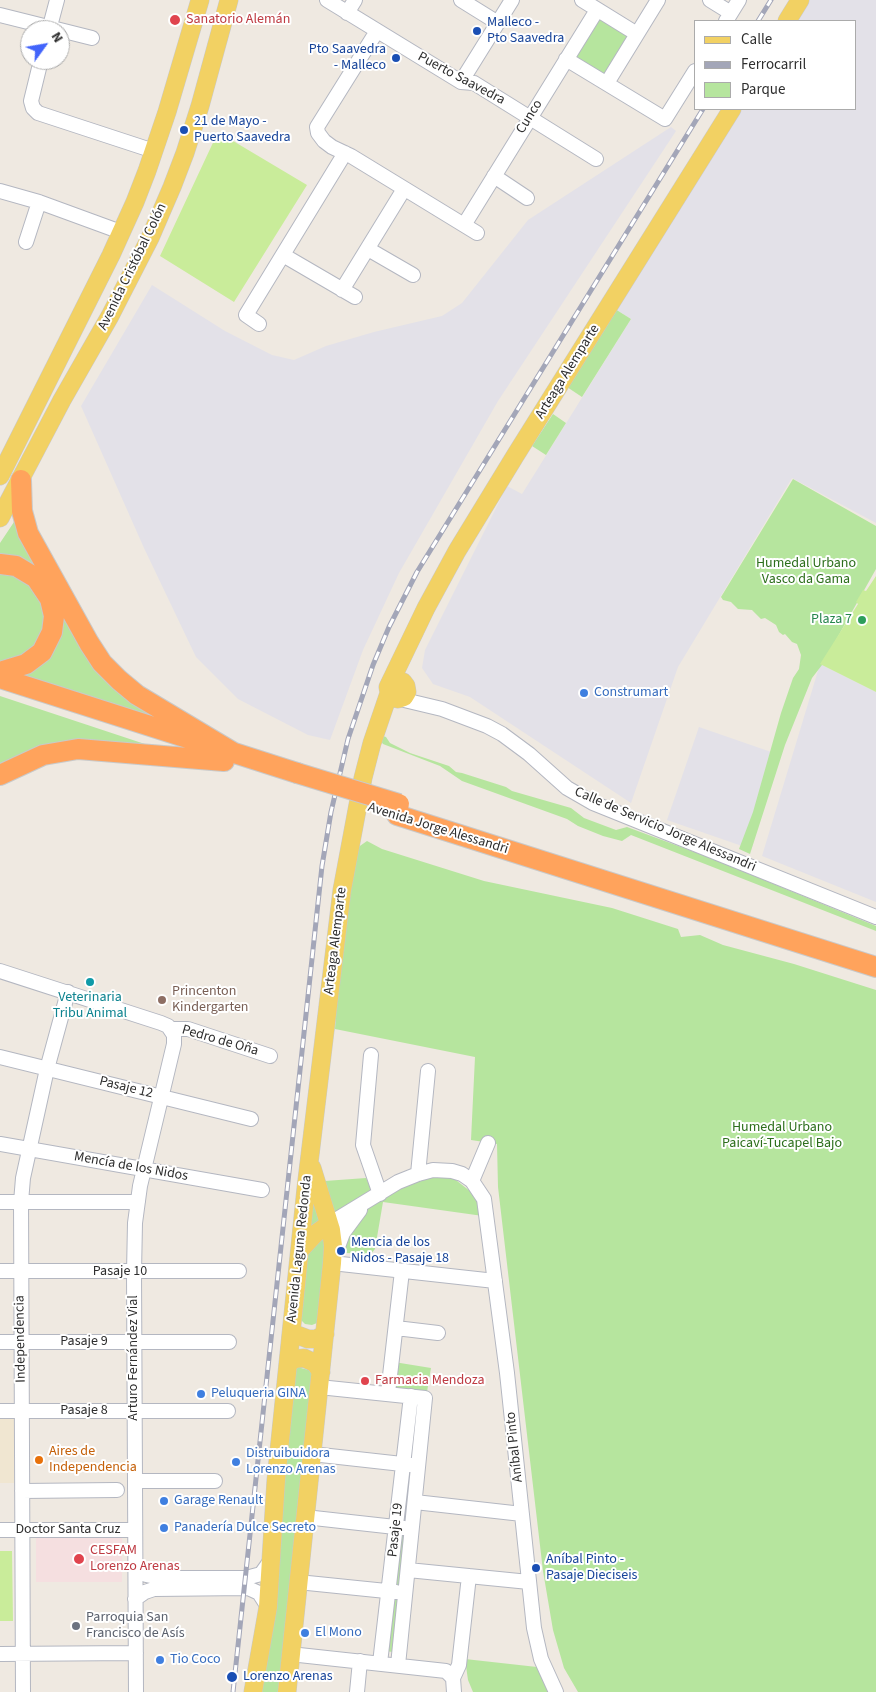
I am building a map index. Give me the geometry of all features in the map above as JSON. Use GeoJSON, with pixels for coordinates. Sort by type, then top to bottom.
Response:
{"type":"FeatureCollection","features":[{"type":"Feature","properties":{"kind":"highway"},"geometry":{"type":"LineString","coordinates":[[21,480],[22,511],[28,534],[102,662],[137,695],[229,757]]}},
{"type":"Feature","properties":{"kind":"highway"},"geometry":{"type":"LineString","coordinates":[[0,564],[16,566],[36,578],[50,599],[54,616],[52,632],[42,652],[26,664],[0,672]]}},
{"type":"Feature","properties":{"kind":"highway","name":"Avenida Jorge Alessandri"},"geometry":{"type":"LineString","coordinates":[[0,678],[229,757]]}},
{"type":"Feature","properties":{"kind":"highway","name":"Avenida Jorge Alessandri"},"geometry":{"type":"LineString","coordinates":[[0,690],[229,757],[876,954]]}},
{"type":"Feature","properties":{"kind":"highway"},"geometry":{"type":"LineString","coordinates":[[0,775],[43,754],[78,749],[229,757]]}},
{"type":"Feature","properties":{"kind":"highway","name":"Avenida Jorge Alessandri"},"geometry":{"type":"LineString","coordinates":[[398,810],[876,967]]}},
{"type":"Feature","properties":{"kind":"main road","name":"Avenida Cristóbal Colón"},"geometry":{"type":"LineString","coordinates":[[0,476],[121,232],[154,151],[200,0]]}},
{"type":"Feature","properties":{"kind":"main road","name":"Avenida Cristóbal Colón"},"geometry":{"type":"LineString","coordinates":[[0,518],[65,395],[130,280],[165,204],[185,153],[200,106],[229,0]]}},
{"type":"Feature","properties":{"kind":"main road"},"geometry":{"type":"LineString","coordinates":[[788,20],[800,0]]}},
{"type":"Feature","properties":{"kind":"main road","name":"Arteaga Alemparte"},"geometry":{"type":"LineString","coordinates":[[310,1161],[347,860],[363,778],[378,724],[398,691],[412,639],[426,608],[444,576],[515,456],[731,110]]}},
{"type":"Feature","properties":{"kind":"main road","name":"Avenida Laguna Redonda"},"geometry":{"type":"LineString","coordinates":[[287,1692],[333,1246],[329,1224],[310,1161]]}},
{"type":"Feature","properties":{"kind":"main road","name":"Avenida Laguna Redonda"},"geometry":{"type":"LineString","coordinates":[[253,1692],[268,1606],[276,1480],[310,1161]]}},
{"type":"Feature","properties":{"kind":"main road"},"geometry":{"type":"LineString","coordinates":[[300,1250],[329,1224]]}},
{"type":"Feature","properties":{"kind":"main road"},"geometry":{"type":"LineString","coordinates":[[292,1333],[308,1339],[316,1339],[325,1334]]}},
{"type":"Feature","properties":{"kind":"main road"},"geometry":{"type":"LineString","coordinates":[[288,1364],[294,1359],[304,1358],[315,1363],[320,1379]]}},
{"type":"Feature","properties":{"kind":"street"},"geometry":{"type":"LineString","coordinates":[[51,20],[57,0]]}},
{"type":"Feature","properties":{"kind":"street","name":"Puerto Saavedra"},"geometry":{"type":"LineString","coordinates":[[326,0],[461,82],[474,82],[596,159]]}},
{"type":"Feature","properties":{"kind":"street"},"geometry":{"type":"LineString","coordinates":[[347,13],[355,0]]}},
{"type":"Feature","properties":{"kind":"street"},"geometry":{"type":"LineString","coordinates":[[461,0],[498,23]]}},
{"type":"Feature","properties":{"kind":"street"},"geometry":{"type":"LineString","coordinates":[[461,82],[512,0]]}},
{"type":"Feature","properties":{"kind":"street"},"geometry":{"type":"LineString","coordinates":[[582,0],[637,34]]}},
{"type":"Feature","properties":{"kind":"street"},"geometry":{"type":"LineString","coordinates":[[607,83],[658,0]]}},
{"type":"Feature","properties":{"kind":"street"},"geometry":{"type":"LineString","coordinates":[[710,0],[728,17],[739,0]]}},
{"type":"Feature","properties":{"kind":"street","name":"Cunco"},"geometry":{"type":"LineString","coordinates":[[464,225],[597,10]]}},
{"type":"Feature","properties":{"kind":"street"},"geometry":{"type":"LineString","coordinates":[[0,15],[20,21]]}},
{"type":"Feature","properties":{"kind":"street"},"geometry":{"type":"LineString","coordinates":[[70,32],[92,38]]}},
{"type":"Feature","properties":{"kind":"street"},"geometry":{"type":"LineString","coordinates":[[377,32],[317,127],[318,133],[324,141],[477,233]]}},
{"type":"Feature","properties":{"kind":"street"},"geometry":{"type":"LineString","coordinates":[[566,59],[665,119],[694,73]]}},
{"type":"Feature","properties":{"kind":"street"},"geometry":{"type":"LineString","coordinates":[[39,70],[31,101],[33,108],[38,113],[154,151]]}},
{"type":"Feature","properties":{"kind":"street"},"geometry":{"type":"LineString","coordinates":[[259,324],[246,315],[345,154]]}},
{"type":"Feature","properties":{"kind":"street"},"geometry":{"type":"LineString","coordinates":[[494,176],[527,198]]}},
{"type":"Feature","properties":{"kind":"street"},"geometry":{"type":"LineString","coordinates":[[342,290],[404,190]]}},
{"type":"Feature","properties":{"kind":"street"},"geometry":{"type":"LineString","coordinates":[[0,192],[38,202],[121,232]]}},
{"type":"Feature","properties":{"kind":"street"},"geometry":{"type":"LineString","coordinates":[[26,242],[38,202]]}},
{"type":"Feature","properties":{"kind":"street"},"geometry":{"type":"LineString","coordinates":[[368,249],[413,275]]}},
{"type":"Feature","properties":{"kind":"street"},"geometry":{"type":"LineString","coordinates":[[283,255],[355,297]]}},
{"type":"Feature","properties":{"kind":"street","name":"Calle de Servicio Jorge Alessandri"},"geometry":{"type":"LineString","coordinates":[[398,691],[487,726],[514,741],[567,788],[583,798],[876,917]]}},
{"type":"Feature","properties":{"kind":"street","name":"Pedro de Oña"},"geometry":{"type":"LineString","coordinates":[[0,971],[161,1023],[170,1028],[188,1029],[270,1056]]}},
{"type":"Feature","properties":{"kind":"street","name":"Independencia"},"geometry":{"type":"LineString","coordinates":[[22,1692],[21,1202],[23,1178],[46,1069],[68,992]]}},
{"type":"Feature","properties":{"kind":"street","name":"Arturo Fernández Vial"},"geometry":{"type":"LineString","coordinates":[[136,1692],[134,1272],[138,1202],[174,1040],[170,1028]]}},
{"type":"Feature","properties":{"kind":"street"},"geometry":{"type":"LineString","coordinates":[[371,1055],[363,1145],[380,1194]]}},
{"type":"Feature","properties":{"kind":"street","name":"Pasaje 12"},"geometry":{"type":"LineString","coordinates":[[0,1057],[251,1119]]}},
{"type":"Feature","properties":{"kind":"street"},"geometry":{"type":"LineString","coordinates":[[418,1174],[428,1071]]}},
{"type":"Feature","properties":{"kind":"street"},"geometry":{"type":"LineString","coordinates":[[329,1224],[398,1182],[418,1174],[433,1170],[452,1171],[462,1174],[472,1182],[488,1142]]}},
{"type":"Feature","properties":{"kind":"street","name":"Mencía de los Nidos"},"geometry":{"type":"LineString","coordinates":[[0,1144],[262,1190]]}},
{"type":"Feature","properties":{"kind":"street","name":"Aníbal Pinto"},"geometry":{"type":"LineString","coordinates":[[472,1182],[484,1199],[507,1373],[534,1628],[541,1659],[556,1692]]}},
{"type":"Feature","properties":{"kind":"street"},"geometry":{"type":"LineString","coordinates":[[367,1201],[343,1233],[332,1263],[494,1281]]}},
{"type":"Feature","properties":{"kind":"street"},"geometry":{"type":"LineString","coordinates":[[0,1202],[138,1202]]}},
{"type":"Feature","properties":{"kind":"street","name":"Pasaje 10"},"geometry":{"type":"LineString","coordinates":[[0,1272],[239,1271]]}},
{"type":"Feature","properties":{"kind":"street"},"geometry":{"type":"LineString","coordinates":[[388,1394],[402,1271]]}},
{"type":"Feature","properties":{"kind":"street"},"geometry":{"type":"LineString","coordinates":[[396,1328],[438,1333]]}},
{"type":"Feature","properties":{"kind":"street","name":"Pasaje 9"},"geometry":{"type":"LineString","coordinates":[[0,1342],[229,1342]]}},
{"type":"Feature","properties":{"kind":"street"},"geometry":{"type":"LineString","coordinates":[[320,1379],[388,1394],[411,1396]]}},
{"type":"Feature","properties":{"kind":"street","name":"Pasaje 19"},"geometry":{"type":"LineString","coordinates":[[380,1663],[411,1396],[425,1398],[398,1665]]}},
{"type":"Feature","properties":{"kind":"street","name":"Pasaje 8"},"geometry":{"type":"LineString","coordinates":[[0,1411],[228,1411]]}},
{"type":"Feature","properties":{"kind":"street"},"geometry":{"type":"LineString","coordinates":[[312,1454],[418,1466]]}},
{"type":"Feature","properties":{"kind":"street"},"geometry":{"type":"LineString","coordinates":[[135,1481],[215,1481]]}},
{"type":"Feature","properties":{"kind":"street"},"geometry":{"type":"LineString","coordinates":[[22,1491],[117,1490]]}},
{"type":"Feature","properties":{"kind":"street"},"geometry":{"type":"LineString","coordinates":[[415,1502],[522,1514]]}},
{"type":"Feature","properties":{"kind":"street"},"geometry":{"type":"LineString","coordinates":[[305,1517],[412,1530]]}},
{"type":"Feature","properties":{"kind":"street","name":"Doctor Santa Cruz"},"geometry":{"type":"LineString","coordinates":[[0,1530],[136,1530]]}},
{"type":"Feature","properties":{"kind":"street"},"geometry":{"type":"LineString","coordinates":[[136,1567],[146,1575],[160,1578],[246,1578],[260,1574],[271,1560]]}},
{"type":"Feature","properties":{"kind":"street"},"geometry":{"type":"LineString","coordinates":[[408,1570],[529,1582]]}},
{"type":"Feature","properties":{"kind":"street"},"geometry":{"type":"LineString","coordinates":[[454,1692],[454,1678],[459,1665],[469,1576]]}},
{"type":"Feature","properties":{"kind":"street"},"geometry":{"type":"LineString","coordinates":[[298,1582],[405,1593]]}},
{"type":"Feature","properties":{"kind":"street"},"geometry":{"type":"LineString","coordinates":[[135,1599],[154,1589],[248,1588],[259,1593],[268,1606]]}},
{"type":"Feature","properties":{"kind":"street"},"geometry":{"type":"LineString","coordinates":[[0,1654],[136,1653]]}},
{"type":"Feature","properties":{"kind":"street"},"geometry":{"type":"LineString","coordinates":[[290,1654],[446,1670],[454,1678]]}},
{"type":"Feature","properties":{"kind":"street"},"geometry":{"type":"LineString","coordinates":[[357,1692],[360,1661]]}},
{"type":"Feature","properties":{"kind":"shaded area"},"geometry":{"type":"Polygon","coordinates":[[[806,0],[876,0],[876,523],[792,478],[678,667],[631,803],[470,697],[433,684],[422,668],[425,650],[507,486],[522,494],[631,319],[615,309],[739,110],[856,110],[856,20],[794,20],[806,0]]]}},
{"type":"Feature","properties":{"kind":"shaded area"},"geometry":{"type":"Polygon","coordinates":[[[671,127],[676,131],[498,401],[399,573],[363,650],[330,740],[308,735],[238,699],[196,657],[144,548],[81,406],[152,285],[225,331],[272,355],[294,360],[326,346],[374,332],[442,316],[462,303],[528,220],[671,127]]]}},
{"type":"Feature","properties":{"kind":"shaded area"},"geometry":{"type":"Polygon","coordinates":[[[820,664],[876,692],[876,902],[762,856],[820,664]]]}},
{"type":"Feature","properties":{"kind":"shaded area"},"geometry":{"type":"Polygon","coordinates":[[[699,727],[774,753],[742,846],[667,820],[699,727]]]}},
{"type":"Feature","properties":{"kind":"shaded area"},"geometry":{"type":"Polygon","coordinates":[[[0,1415],[14,1415],[14,1483],[0,1483],[0,1415]]]}},
{"type":"Feature","properties":{"kind":"shaded area","name":"CESFAM Lorenzo Arenas"},"geometry":{"type":"Polygon","coordinates":[[[36,1536],[122,1537],[122,1582],[36,1582],[36,1536]]]}},
{"type":"Feature","properties":{"kind":"green space"},"geometry":{"type":"Polygon","coordinates":[[[596,13],[631,35],[604,77],[570,56],[596,13]]]}},
{"type":"Feature","properties":{"kind":"green space"},"geometry":{"type":"Polygon","coordinates":[[[218,132],[307,185],[234,302],[160,256],[218,132]]]}},
{"type":"Feature","properties":{"kind":"green space"},"geometry":{"type":"Polygon","coordinates":[[[615,309],[631,319],[582,397],[567,387],[615,309]]]}},
{"type":"Feature","properties":{"kind":"green space"},"geometry":{"type":"Polygon","coordinates":[[[553,414],[566,423],[546,455],[532,446],[553,414]]]}},
{"type":"Feature","properties":{"kind":"green space","name":"Humedal Urbano Vasco da Gama"},"geometry":{"type":"Polygon","coordinates":[[[793,479],[876,526],[876,569],[822,665],[812,678],[785,745],[750,854],[739,849],[753,812],[781,713],[793,678],[799,669],[801,655],[797,644],[792,642],[785,634],[783,635],[779,632],[776,625],[765,618],[761,619],[752,610],[738,609],[731,602],[723,600],[721,597],[793,479]]]}},
{"type":"Feature","properties":{"kind":"green space"},"geometry":{"type":"Polygon","coordinates":[[[18,518],[86,647],[176,726],[13,674],[21,672],[57,602],[0,558],[0,543],[18,518]]]}},
{"type":"Feature","properties":{"kind":"green space"},"geometry":{"type":"Polygon","coordinates":[[[0,568],[16,571],[46,602],[41,647],[0,666],[0,568]]]}},
{"type":"Feature","properties":{"kind":"green space","name":"Plaza 7"},"geometry":{"type":"Polygon","coordinates":[[[876,576],[876,692],[820,664],[858,604],[856,602],[863,590],[866,591],[876,576]]]}},
{"type":"Feature","properties":{"kind":"green space"},"geometry":{"type":"Polygon","coordinates":[[[0,696],[166,751],[87,743],[0,767],[0,696]]]}},
{"type":"Feature","properties":{"kind":"green space"},"geometry":{"type":"Polygon","coordinates":[[[383,736],[390,743],[410,753],[449,766],[456,772],[571,808],[584,818],[616,830],[627,827],[708,857],[876,926],[876,931],[631,835],[622,841],[603,836],[578,826],[567,819],[462,781],[440,766],[383,744],[380,740],[383,736]]]}},
{"type":"Feature","properties":{"kind":"green space","name":"Humedal Urbano Paicaví-Tucapel Bajo"},"geometry":{"type":"Polygon","coordinates":[[[367,841],[382,849],[484,881],[612,908],[678,929],[681,937],[700,935],[723,945],[794,964],[876,990],[876,1692],[578,1692],[564,1668],[553,1630],[543,1571],[498,1187],[497,1144],[471,1140],[475,1057],[335,1029],[340,947],[357,848],[367,841]]]}},
{"type":"Feature","properties":{"kind":"green space"},"geometry":{"type":"Polygon","coordinates":[[[447,1173],[480,1199],[483,1216],[383,1202],[375,1249],[371,1254],[346,1253],[346,1242],[354,1225],[377,1190],[447,1173]]]}},
{"type":"Feature","properties":{"kind":"green space"},"geometry":{"type":"Polygon","coordinates":[[[366,1178],[373,1191],[305,1238],[311,1182],[366,1178]]]}},
{"type":"Feature","properties":{"kind":"green space"},"geometry":{"type":"Polygon","coordinates":[[[323,1233],[326,1243],[317,1323],[312,1325],[305,1324],[301,1320],[308,1243],[323,1233]]]}},
{"type":"Feature","properties":{"kind":"green space"},"geometry":{"type":"Polygon","coordinates":[[[394,1362],[431,1368],[427,1392],[393,1389],[394,1362]]]}},
{"type":"Feature","properties":{"kind":"green space"},"geometry":{"type":"Polygon","coordinates":[[[293,1366],[313,1371],[281,1692],[258,1692],[293,1366]]]}},
{"type":"Feature","properties":{"kind":"green space"},"geometry":{"type":"Polygon","coordinates":[[[414,1398],[423,1399],[393,1652],[385,1651],[414,1398]]]}},
{"type":"Feature","properties":{"kind":"green space"},"geometry":{"type":"Polygon","coordinates":[[[0,1551],[12,1551],[13,1621],[0,1621],[0,1551]]]}},
{"type":"Feature","properties":{"kind":"green space"},"geometry":{"type":"Polygon","coordinates":[[[465,1659],[537,1667],[551,1692],[473,1692],[468,1680],[465,1659]]]}},
{"type":"Feature","properties":{"kind":"railway"},"geometry":{"type":"LineString","coordinates":[[759,20],[771,0]]}},
{"type":"Feature","properties":{"kind":"railway"},"geometry":{"type":"LineString","coordinates":[[233,1692],[322,866],[331,812],[348,739],[373,665],[389,627],[417,572],[702,110]]}},
{"type":"Feature","properties":{"kind":"place","name":"Sanatorio Alemán"},"geometry":{"type":"Point","coordinates":[175,20]}},
{"type":"Feature","properties":{"kind":"place","name":"Malleco - Pto Saavedra"},"geometry":{"type":"Point","coordinates":[477,31]}},
{"type":"Feature","properties":{"kind":"place","name":"Pto Saavedra - Malleco"},"geometry":{"type":"Point","coordinates":[396,58]}},
{"type":"Feature","properties":{"kind":"place","name":"21 de Mayo - Puerto Saavedra"},"geometry":{"type":"Point","coordinates":[184,130]}},
{"type":"Feature","properties":{"kind":"place","name":"Plaza 7"},"geometry":{"type":"Point","coordinates":[862,620]}},
{"type":"Feature","properties":{"kind":"place","name":"Construmart"},"geometry":{"type":"Point","coordinates":[584,693]}},
{"type":"Feature","properties":{"kind":"place","name":"Veterinaria Tribu Animal"},"geometry":{"type":"Point","coordinates":[90,982]}},
{"type":"Feature","properties":{"kind":"place","name":"Princenton Kindergarten"},"geometry":{"type":"Point","coordinates":[162,1000]}},
{"type":"Feature","properties":{"kind":"place","name":"Mencia de los Nidos - Pasaje 18"},"geometry":{"type":"Point","coordinates":[341,1251]}},
{"type":"Feature","properties":{"kind":"place","name":"Farmacia Mendoza"},"geometry":{"type":"Point","coordinates":[365,1381]}},
{"type":"Feature","properties":{"kind":"place","name":"Peluqueria GINA"},"geometry":{"type":"Point","coordinates":[201,1394]}},
{"type":"Feature","properties":{"kind":"place","name":"Aires de Independencia"},"geometry":{"type":"Point","coordinates":[39,1460]}},
{"type":"Feature","properties":{"kind":"place","name":"Distruibuidora Lorenzo Arenas"},"geometry":{"type":"Point","coordinates":[236,1462]}},
{"type":"Feature","properties":{"kind":"place","name":"Garage Renault"},"geometry":{"type":"Point","coordinates":[164,1501]}},
{"type":"Feature","properties":{"kind":"place","name":"Panadería Dulce Secreto"},"geometry":{"type":"Point","coordinates":[164,1528]}},
{"type":"Feature","properties":{"kind":"place","name":"CESFAM Lorenzo Arenas"},"geometry":{"type":"Point","coordinates":[79,1559]}},
{"type":"Feature","properties":{"kind":"place","name":"Aníbal Pinto - Pasaje Dieciseis"},"geometry":{"type":"Point","coordinates":[536,1568]}},
{"type":"Feature","properties":{"kind":"place","name":"Parroquia San Francisco de Asís"},"geometry":{"type":"Point","coordinates":[76,1626]}},
{"type":"Feature","properties":{"kind":"place","name":"El Mono"},"geometry":{"type":"Point","coordinates":[305,1633]}},
{"type":"Feature","properties":{"kind":"place","name":"Tio Coco"},"geometry":{"type":"Point","coordinates":[160,1660]}},
{"type":"Feature","properties":{"kind":"place","name":"Lorenzo Arenas"},"geometry":{"type":"Point","coordinates":[232,1677]}}]}
